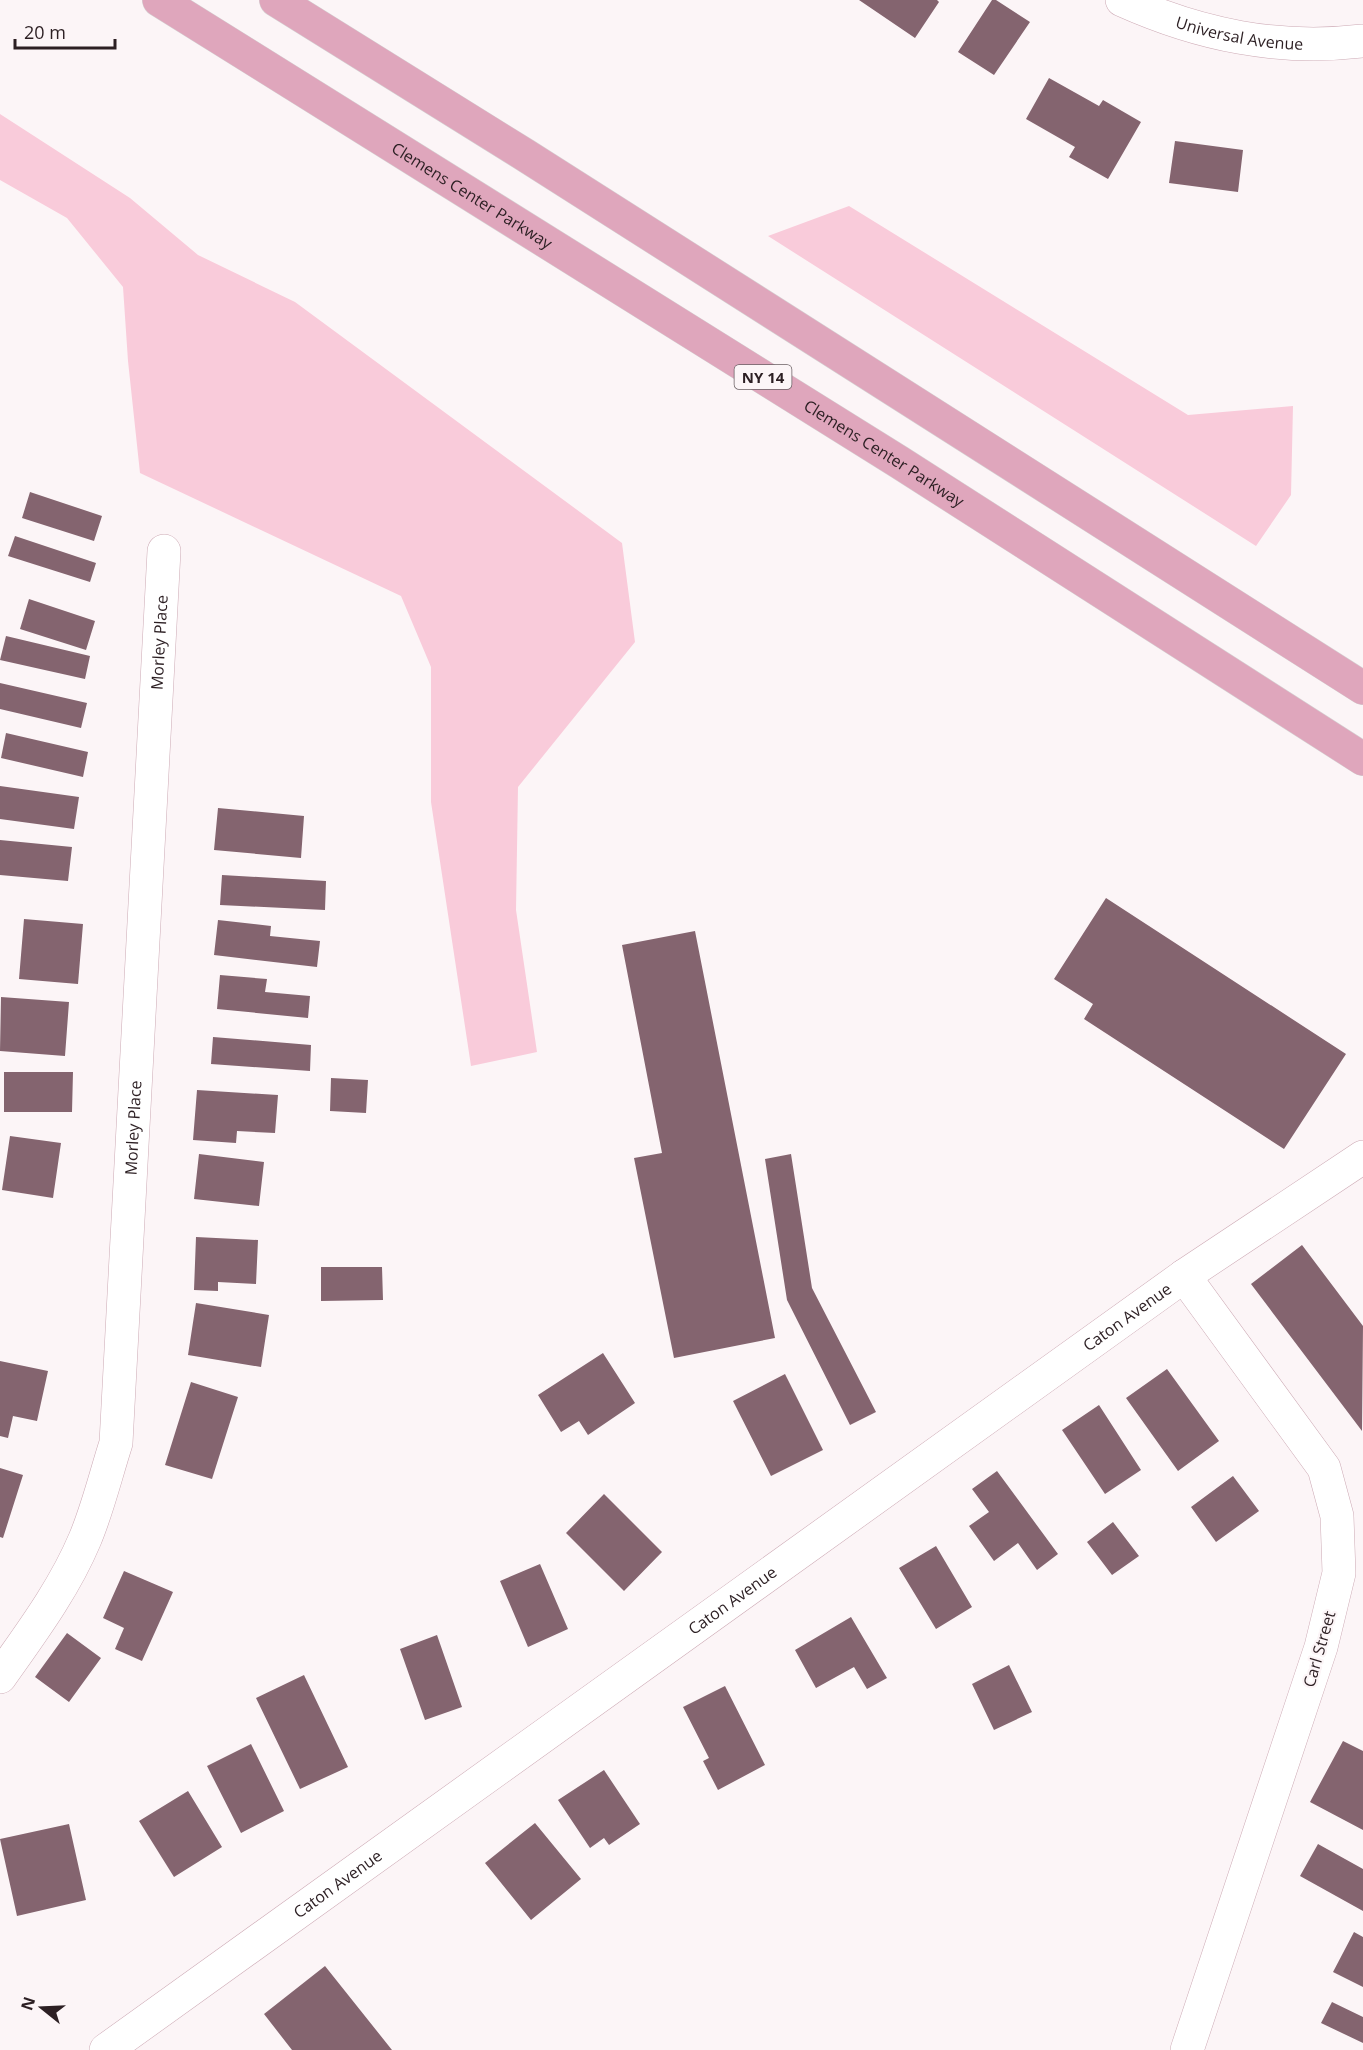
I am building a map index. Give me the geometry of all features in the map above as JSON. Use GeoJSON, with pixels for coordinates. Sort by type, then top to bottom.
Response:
{"type":"FeatureCollection","features":[{"type":"Feature","properties":{"kind":"main road","name":"Clemens Center Parkway"},"geometry":{"type":"LineString","coordinates":[[159,0],[889,456],[1363,759]]}},
{"type":"Feature","properties":{"kind":"main road"},"geometry":{"type":"LineString","coordinates":[[276,0],[546,168],[1363,688]]}},
{"type":"Feature","properties":{"kind":"street","name":"Universal Avenue"},"geometry":{"type":"LineString","coordinates":[[1122,0],[1158,16],[1202,30],[1247,39],[1303,44],[1363,41]]}},
{"type":"Feature","properties":{"kind":"street","name":"Morley Place"},"geometry":{"type":"LineString","coordinates":[[0,1677],[60,1588],[85,1539],[116,1443],[164,551]]}},
{"type":"Feature","properties":{"kind":"street","name":"Caton Avenue"},"geometry":{"type":"LineString","coordinates":[[106,2050],[1184,1276],[1363,1157]]}},
{"type":"Feature","properties":{"kind":"street","name":"Carl Street"},"geometry":{"type":"LineString","coordinates":[[1184,1276],[1324,1468],[1337,1516],[1339,1573],[1321,1647],[1187,2050]]}},
{"type":"Feature","properties":{"kind":"shaded area"},"geometry":{"type":"Polygon","coordinates":[[[0,114],[130,198],[198,255],[295,302],[622,543],[635,642],[518,787],[516,910],[537,1052],[471,1066],[431,802],[431,667],[401,596],[140,473],[123,287],[67,218],[0,180],[0,114]]]}},
{"type":"Feature","properties":{"kind":"shaded area"},"geometry":{"type":"Polygon","coordinates":[[[849,206],[1188,415],[1293,406],[1291,495],[1256,546],[768,236],[849,206]]]}},
{"type":"Feature","properties":{"kind":"building"},"geometry":{"type":"Polygon","coordinates":[[[859,0],[937,0],[939,2],[915,38],[859,0]]]}},
{"type":"Feature","properties":{"kind":"building"},"geometry":{"type":"Polygon","coordinates":[[[992,0],[996,0],[1030,22],[994,75],[958,52],[992,0]]]}},
{"type":"Feature","properties":{"kind":"building"},"geometry":{"type":"Polygon","coordinates":[[[1049,78],[1099,106],[1103,100],[1141,122],[1108,179],[1069,157],[1075,147],[1026,119],[1049,78]]]}},
{"type":"Feature","properties":{"kind":"building"},"geometry":{"type":"Polygon","coordinates":[[[1175,141],[1243,150],[1238,192],[1169,183],[1175,141]]]}},
{"type":"Feature","properties":{"kind":"building"},"geometry":{"type":"Polygon","coordinates":[[[30,492],[102,516],[94,541],[22,518],[30,492]]]}},
{"type":"Feature","properties":{"kind":"building"},"geometry":{"type":"Polygon","coordinates":[[[15,536],[96,563],[90,582],[8,556],[15,536]]]}},
{"type":"Feature","properties":{"kind":"building"},"geometry":{"type":"Polygon","coordinates":[[[29,599],[95,621],[86,650],[20,629],[29,599]]]}},
{"type":"Feature","properties":{"kind":"building"},"geometry":{"type":"Polygon","coordinates":[[[6,636],[90,656],[85,679],[0,660],[6,636]]]}},
{"type":"Feature","properties":{"kind":"building"},"geometry":{"type":"Polygon","coordinates":[[[0,683],[87,703],[81,728],[0,709],[0,683]]]}},
{"type":"Feature","properties":{"kind":"building"},"geometry":{"type":"Polygon","coordinates":[[[6,733],[88,752],[83,777],[1,758],[6,733]]]}},
{"type":"Feature","properties":{"kind":"building"},"geometry":{"type":"Polygon","coordinates":[[[0,786],[79,797],[74,829],[0,819],[0,786]]]}},
{"type":"Feature","properties":{"kind":"building"},"geometry":{"type":"Polygon","coordinates":[[[218,808],[304,816],[301,858],[214,850],[218,808]]]}},
{"type":"Feature","properties":{"kind":"building"},"geometry":{"type":"Polygon","coordinates":[[[0,840],[72,847],[68,881],[0,875],[0,840]]]}},
{"type":"Feature","properties":{"kind":"building"},"geometry":{"type":"Polygon","coordinates":[[[222,875],[326,881],[325,910],[220,905],[222,875]]]}},
{"type":"Feature","properties":{"kind":"building"},"geometry":{"type":"Polygon","coordinates":[[[1106,898],[1346,1054],[1284,1149],[1084,1019],[1093,1004],[1054,979],[1106,898]]]}},
{"type":"Feature","properties":{"kind":"building"},"geometry":{"type":"Polygon","coordinates":[[[24,919],[83,924],[78,984],[19,979],[24,919]]]}},
{"type":"Feature","properties":{"kind":"building"},"geometry":{"type":"Polygon","coordinates":[[[218,920],[271,926],[270,936],[320,941],[317,967],[214,955],[218,920]]]}},
{"type":"Feature","properties":{"kind":"building"},"geometry":{"type":"Polygon","coordinates":[[[695,931],[775,1338],[674,1358],[634,1158],[662,1153],[622,945],[695,931]]]}},
{"type":"Feature","properties":{"kind":"building"},"geometry":{"type":"Polygon","coordinates":[[[220,975],[267,979],[265,992],[310,996],[308,1018],[217,1009],[220,975]]]}},
{"type":"Feature","properties":{"kind":"building"},"geometry":{"type":"Polygon","coordinates":[[[1,997],[69,1002],[65,1056],[0,1051],[1,997]]]}},
{"type":"Feature","properties":{"kind":"building"},"geometry":{"type":"Polygon","coordinates":[[[213,1037],[311,1045],[310,1071],[211,1064],[213,1037]]]}},
{"type":"Feature","properties":{"kind":"building"},"geometry":{"type":"Polygon","coordinates":[[[4,1072],[73,1072],[72,1112],[4,1112],[4,1072]]]}},
{"type":"Feature","properties":{"kind":"building"},"geometry":{"type":"Polygon","coordinates":[[[331,1078],[368,1080],[366,1113],[330,1111],[331,1078]]]}},
{"type":"Feature","properties":{"kind":"building"},"geometry":{"type":"Polygon","coordinates":[[[197,1090],[278,1095],[275,1133],[237,1131],[236,1143],[193,1140],[197,1090]]]}},
{"type":"Feature","properties":{"kind":"building"},"geometry":{"type":"Polygon","coordinates":[[[10,1136],[61,1143],[53,1198],[2,1190],[10,1136]]]}},
{"type":"Feature","properties":{"kind":"building"},"geometry":{"type":"Polygon","coordinates":[[[199,1154],[264,1162],[259,1206],[194,1199],[199,1154]]]}},
{"type":"Feature","properties":{"kind":"building"},"geometry":{"type":"Polygon","coordinates":[[[791,1154],[812,1288],[876,1412],[850,1425],[787,1300],[765,1159],[791,1154]]]}},
{"type":"Feature","properties":{"kind":"building"},"geometry":{"type":"Polygon","coordinates":[[[196,1237],[258,1240],[256,1284],[218,1282],[218,1291],[194,1290],[196,1237]]]}},
{"type":"Feature","properties":{"kind":"building"},"geometry":{"type":"Polygon","coordinates":[[[1302,1245],[1363,1326],[1362,1431],[1251,1284],[1302,1245]]]}},
{"type":"Feature","properties":{"kind":"building"},"geometry":{"type":"Polygon","coordinates":[[[321,1267],[382,1267],[383,1300],[321,1301],[321,1267]]]}},
{"type":"Feature","properties":{"kind":"building"},"geometry":{"type":"Polygon","coordinates":[[[196,1303],[269,1315],[261,1367],[188,1355],[196,1303]]]}},
{"type":"Feature","properties":{"kind":"building"},"geometry":{"type":"Polygon","coordinates":[[[603,1353],[635,1403],[588,1435],[579,1421],[561,1432],[538,1395],[603,1353]]]}},
{"type":"Feature","properties":{"kind":"building"},"geometry":{"type":"Polygon","coordinates":[[[0,1361],[48,1371],[37,1421],[13,1416],[8,1438],[0,1436],[0,1361]]]}},
{"type":"Feature","properties":{"kind":"building"},"geometry":{"type":"Polygon","coordinates":[[[1167,1369],[1219,1441],[1178,1471],[1126,1398],[1167,1369]]]}},
{"type":"Feature","properties":{"kind":"building"},"geometry":{"type":"Polygon","coordinates":[[[785,1374],[823,1450],[771,1476],[733,1401],[785,1374]]]}},
{"type":"Feature","properties":{"kind":"building"},"geometry":{"type":"Polygon","coordinates":[[[191,1382],[238,1397],[212,1479],[165,1465],[191,1382]]]}},
{"type":"Feature","properties":{"kind":"building"},"geometry":{"type":"Polygon","coordinates":[[[1099,1405],[1141,1470],[1105,1494],[1062,1430],[1099,1405]]]}},
{"type":"Feature","properties":{"kind":"building"},"geometry":{"type":"Polygon","coordinates":[[[0,1468],[23,1475],[3,1538],[0,1537],[0,1468]]]}},
{"type":"Feature","properties":{"kind":"building"},"geometry":{"type":"Polygon","coordinates":[[[997,1471],[1058,1554],[1037,1570],[1018,1543],[994,1561],[969,1526],[989,1512],[972,1489],[997,1471]]]}},
{"type":"Feature","properties":{"kind":"building"},"geometry":{"type":"Polygon","coordinates":[[[1233,1476],[1259,1511],[1216,1542],[1191,1507],[1233,1476]]]}},
{"type":"Feature","properties":{"kind":"building"},"geometry":{"type":"Polygon","coordinates":[[[604,1494],[662,1552],[624,1591],[566,1533],[604,1494]]]}},
{"type":"Feature","properties":{"kind":"building"},"geometry":{"type":"Polygon","coordinates":[[[1113,1522],[1139,1556],[1112,1575],[1087,1542],[1113,1522]]]}},
{"type":"Feature","properties":{"kind":"building"},"geometry":{"type":"Polygon","coordinates":[[[936,1546],[972,1607],[936,1629],[899,1568],[936,1546]]]}},
{"type":"Feature","properties":{"kind":"building"},"geometry":{"type":"Polygon","coordinates":[[[540,1564],[568,1629],[528,1647],[500,1581],[540,1564]]]}},
{"type":"Feature","properties":{"kind":"building"},"geometry":{"type":"Polygon","coordinates":[[[124,1571],[173,1592],[142,1661],[115,1649],[124,1628],[103,1618],[124,1571]]]}},
{"type":"Feature","properties":{"kind":"building"},"geometry":{"type":"Polygon","coordinates":[[[851,1617],[887,1678],[867,1689],[854,1667],[816,1688],[795,1650],[851,1617]]]}},
{"type":"Feature","properties":{"kind":"building"},"geometry":{"type":"Polygon","coordinates":[[[67,1633],[101,1658],[69,1702],[35,1677],[67,1633]]]}},
{"type":"Feature","properties":{"kind":"building"},"geometry":{"type":"Polygon","coordinates":[[[437,1635],[462,1707],[425,1720],[400,1649],[437,1635]]]}},
{"type":"Feature","properties":{"kind":"building"},"geometry":{"type":"Polygon","coordinates":[[[1009,1665],[1032,1712],[994,1730],[972,1684],[1009,1665]]]}},
{"type":"Feature","properties":{"kind":"building"},"geometry":{"type":"Polygon","coordinates":[[[304,1675],[348,1767],[300,1789],[256,1698],[304,1675]]]}},
{"type":"Feature","properties":{"kind":"building"},"geometry":{"type":"Polygon","coordinates":[[[725,1686],[765,1765],[718,1790],[703,1761],[709,1758],[683,1707],[725,1686]]]}},
{"type":"Feature","properties":{"kind":"building"},"geometry":{"type":"Polygon","coordinates":[[[1343,1741],[1363,1751],[1363,1830],[1310,1802],[1343,1741]]]}},
{"type":"Feature","properties":{"kind":"building"},"geometry":{"type":"Polygon","coordinates":[[[251,1744],[284,1811],[241,1833],[207,1766],[251,1744]]]}},
{"type":"Feature","properties":{"kind":"building"},"geometry":{"type":"Polygon","coordinates":[[[604,1770],[640,1824],[609,1845],[604,1838],[590,1848],[558,1800],[604,1770]]]}},
{"type":"Feature","properties":{"kind":"building"},"geometry":{"type":"Polygon","coordinates":[[[188,1791],[222,1847],[174,1877],[139,1821],[188,1791]]]}},
{"type":"Feature","properties":{"kind":"building"},"geometry":{"type":"Polygon","coordinates":[[[535,1823],[581,1879],[531,1920],[485,1863],[535,1823]]]}},
{"type":"Feature","properties":{"kind":"building"},"geometry":{"type":"Polygon","coordinates":[[[69,1824],[86,1900],[17,1916],[0,1839],[69,1824]]]}},
{"type":"Feature","properties":{"kind":"building"},"geometry":{"type":"Polygon","coordinates":[[[1318,1844],[1363,1869],[1363,1911],[1300,1876],[1318,1844]]]}},
{"type":"Feature","properties":{"kind":"building"},"geometry":{"type":"Polygon","coordinates":[[[1354,1932],[1363,1937],[1363,1987],[1333,1972],[1354,1932]]]}},
{"type":"Feature","properties":{"kind":"building"},"geometry":{"type":"Polygon","coordinates":[[[325,1966],[392,2050],[292,2050],[264,2014],[325,1966]]]}},
{"type":"Feature","properties":{"kind":"building"},"geometry":{"type":"Polygon","coordinates":[[[1332,2002],[1363,2017],[1363,2043],[1321,2023],[1332,2002]]]}}]}
